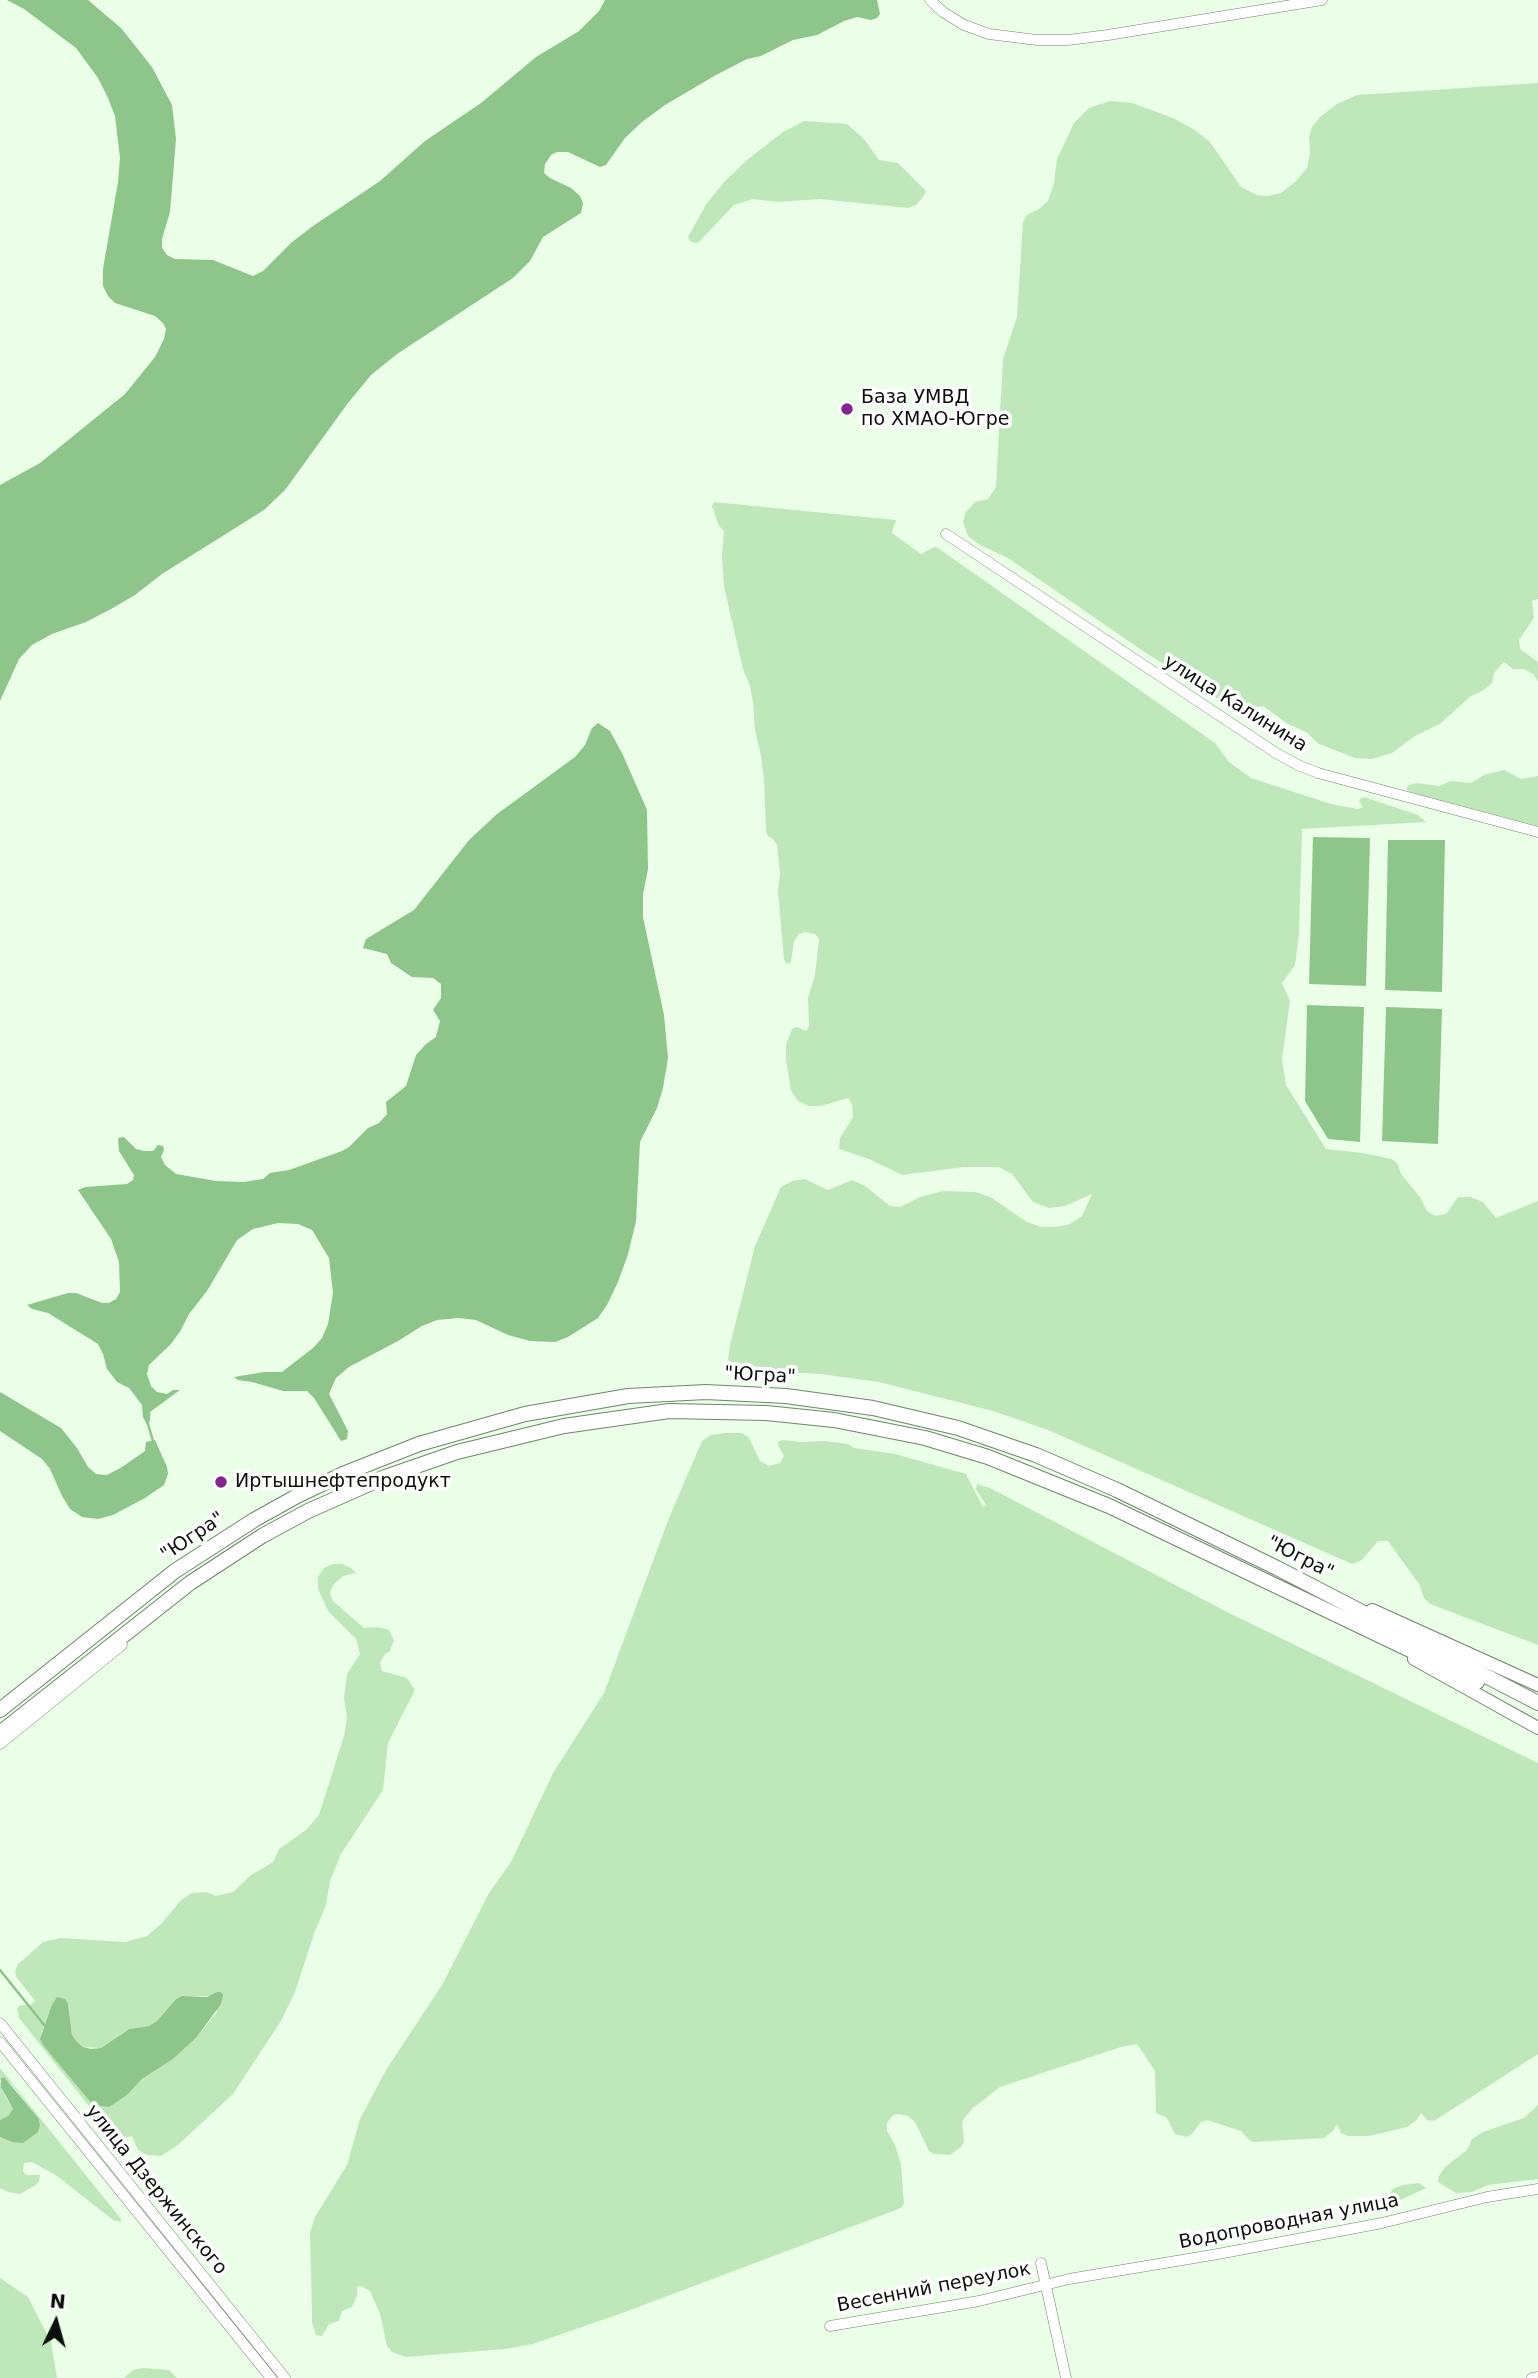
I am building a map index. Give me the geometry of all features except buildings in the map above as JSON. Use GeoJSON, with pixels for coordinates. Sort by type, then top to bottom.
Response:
{"type":"FeatureCollection","features":[{"type":"Feature","properties":{"kind":"highway","name":"\"Югра\""},"geometry":{"type":"LineString","coordinates":[[0,1710],[175,1571],[297,1496],[383,1458],[454,1433],[548,1409],[628,1396],[706,1392],[786,1396],[873,1408],[945,1424],[996,1440],[1075,1471],[1277,1567],[1538,1703]]}},
{"type":"Feature","properties":{"kind":"highway","name":"\"Югра\""},"geometry":{"type":"LineString","coordinates":[[0,1733],[173,1596],[262,1536],[308,1511],[419,1464],[492,1443],[564,1426],[634,1415],[697,1411],[766,1413],[834,1420],[953,1446],[1022,1469],[1085,1495],[1538,1711]]}},
{"type":"Feature","properties":{"kind":"main road"},"geometry":{"type":"LineString","coordinates":[[1277,1567],[1538,1685]]}},
{"type":"Feature","properties":{"kind":"main road"},"geometry":{"type":"LineString","coordinates":[[1268,1582],[1463,1685],[1538,1728]]}},
{"type":"Feature","properties":{"kind":"street"},"geometry":{"type":"LineString","coordinates":[[930,0],[964,25],[989,34],[1037,40],[1108,36],[1322,0]]}},
{"type":"Feature","properties":{"kind":"street","name":"улица Калинина"},"geometry":{"type":"LineString","coordinates":[[946,534],[1253,738],[1298,765],[1318,773],[1538,832]]}},
{"type":"Feature","properties":{"kind":"street"},"geometry":{"type":"LineString","coordinates":[[0,1744],[122,1645],[173,1596]]}},
{"type":"Feature","properties":{"kind":"street","name":"улица Дзержинского"},"geometry":{"type":"LineString","coordinates":[[0,2023],[285,2378]]}},
{"type":"Feature","properties":{"kind":"street","name":"улица Дзержинского"},"geometry":{"type":"LineString","coordinates":[[0,2042],[271,2378]]}},
{"type":"Feature","properties":{"kind":"street","name":"Водопроводная улица"},"geometry":{"type":"LineString","coordinates":[[1046,2285],[1381,2223],[1487,2197],[1538,2189]]}},
{"type":"Feature","properties":{"kind":"street"},"geometry":{"type":"LineString","coordinates":[[1041,2263],[1066,2378]]}},
{"type":"Feature","properties":{"kind":"street","name":"Весенний переулок"},"geometry":{"type":"LineString","coordinates":[[830,2326],[979,2301],[1046,2285]]}},
{"type":"Feature","properties":{"kind":"street"},"geometry":{"type":"LineString","coordinates":[[1532,2378],[1538,2377]]}},
{"type":"Feature","properties":{"kind":"shaded area"},"geometry":{"type":"Polygon","coordinates":[[[7,0],[88,0],[121,28],[152,67],[172,105],[176,139],[170,212],[162,248],[167,255],[175,259],[213,260],[253,276],[263,271],[292,242],[380,181],[425,141],[481,103],[536,57],[579,31],[599,11],[605,0],[877,0],[880,14],[871,20],[857,17],[844,21],[817,35],[793,40],[761,56],[747,59],[716,75],[642,122],[625,138],[606,165],[600,167],[568,152],[551,155],[545,164],[544,173],[580,196],[583,203],[581,213],[543,237],[530,261],[513,278],[397,354],[371,375],[285,490],[264,510],[111,609],[32,645],[19,659],[0,701],[0,485],[40,463],[125,394],[155,357],[166,329],[155,316],[115,303],[103,286],[103,269],[120,158],[115,116],[108,98],[98,78],[76,48],[24,9],[7,0]]]}},
{"type":"Feature","properties":{"kind":"shaded area"},"geometry":{"type":"Polygon","coordinates":[[[1538,83],[1538,599],[1532,601],[1534,618],[1519,640],[1520,649],[1538,662],[1538,681],[1533,674],[1524,669],[1513,669],[1504,662],[1494,673],[1492,683],[1471,696],[1441,723],[1415,736],[1392,753],[1372,759],[1355,758],[1319,744],[1306,732],[1288,724],[1263,706],[1238,709],[1226,704],[1143,651],[1008,558],[980,545],[968,536],[963,522],[965,513],[975,502],[988,499],[996,487],[1003,359],[1017,317],[1023,222],[1027,215],[1048,201],[1057,159],[1074,123],[1089,108],[1110,101],[1132,103],[1173,118],[1210,142],[1241,187],[1257,195],[1267,196],[1281,193],[1307,168],[1309,137],[1312,127],[1320,117],[1337,104],[1357,95],[1538,83]]]}},
{"type":"Feature","properties":{"kind":"shaded area"},"geometry":{"type":"Polygon","coordinates":[[[804,121],[847,124],[864,139],[879,160],[898,163],[926,191],[923,197],[916,205],[908,208],[820,199],[778,202],[753,199],[734,205],[698,243],[691,242],[688,237],[707,203],[725,181],[783,132],[804,121]]]}},
{"type":"Feature","properties":{"kind":"shaded area"},"geometry":{"type":"Polygon","coordinates":[[[714,502],[896,520],[892,533],[921,554],[934,547],[938,548],[1215,743],[1229,762],[1251,778],[1331,804],[1358,809],[1363,807],[1359,800],[1364,797],[1418,815],[1426,822],[1302,829],[1299,934],[1295,965],[1282,983],[1290,1001],[1282,1059],[1286,1085],[1326,1149],[1392,1159],[1398,1164],[1401,1174],[1420,1197],[1427,1211],[1435,1216],[1446,1214],[1458,1197],[1471,1197],[1483,1202],[1496,1218],[1538,1201],[1538,1645],[1430,1604],[1388,1541],[1378,1541],[1362,1560],[1352,1564],[1048,1430],[993,1411],[879,1382],[820,1374],[742,1369],[728,1360],[755,1246],[781,1187],[792,1181],[805,1179],[828,1190],[852,1180],[865,1186],[890,1206],[900,1207],[920,1197],[943,1191],[976,1192],[992,1198],[1027,1222],[1042,1227],[1070,1224],[1082,1216],[1092,1194],[1065,1206],[1049,1208],[1033,1202],[1012,1174],[999,1167],[964,1167],[902,1175],[869,1159],[839,1149],[840,1138],[853,1117],[852,1104],[848,1098],[821,1106],[809,1106],[798,1101],[791,1091],[786,1045],[792,1029],[797,1027],[806,1031],[809,1026],[808,998],[815,975],[819,939],[815,934],[799,934],[794,941],[791,962],[787,964],[784,960],[777,845],[766,831],[764,781],[753,702],[724,587],[724,531],[719,526],[712,506],[714,502]]]}},
{"type":"Feature","properties":{"kind":"shaded area"},"geometry":{"type":"Polygon","coordinates":[[[598,723],[610,731],[647,810],[648,869],[643,894],[643,917],[664,1015],[668,1058],[657,1108],[640,1142],[636,1221],[628,1254],[607,1305],[598,1318],[555,1342],[530,1341],[508,1335],[476,1320],[437,1320],[422,1326],[349,1367],[336,1378],[329,1394],[348,1431],[347,1439],[341,1441],[307,1391],[283,1391],[234,1377],[282,1372],[313,1348],[322,1338],[328,1324],[333,1293],[329,1258],[312,1230],[298,1224],[278,1223],[253,1229],[237,1240],[181,1330],[149,1365],[147,1374],[151,1386],[157,1392],[167,1394],[180,1390],[150,1412],[147,1425],[142,1405],[129,1388],[117,1382],[107,1369],[98,1344],[48,1313],[27,1305],[68,1293],[109,1303],[116,1299],[120,1292],[119,1262],[111,1239],[78,1190],[85,1187],[127,1184],[133,1180],[134,1175],[119,1151],[118,1138],[124,1137],[136,1149],[144,1151],[153,1151],[158,1145],[163,1146],[161,1157],[165,1165],[176,1174],[216,1181],[244,1182],[263,1179],[270,1173],[289,1170],[342,1151],[368,1128],[379,1123],[387,1114],[386,1102],[406,1086],[416,1055],[436,1037],[440,1021],[433,1010],[441,998],[441,984],[433,978],[412,977],[391,963],[387,954],[363,948],[366,939],[414,910],[469,840],[497,814],[575,757],[585,745],[592,728],[598,723]]]}},
{"type":"Feature","properties":{"kind":"shaded area"},"geometry":{"type":"Polygon","coordinates":[[[1504,770],[1521,779],[1538,776],[1538,826],[1406,789],[1417,783],[1439,786],[1451,781],[1471,783],[1484,775],[1504,770]]]}},
{"type":"Feature","properties":{"kind":"shaded area"},"geometry":{"type":"Polygon","coordinates":[[[1313,837],[1370,838],[1366,986],[1309,984],[1313,837]]]}},
{"type":"Feature","properties":{"kind":"shaded area"},"geometry":{"type":"Polygon","coordinates":[[[1388,840],[1445,840],[1442,992],[1385,990],[1388,840]]]}},
{"type":"Feature","properties":{"kind":"shaded area"},"geometry":{"type":"Polygon","coordinates":[[[1307,1005],[1364,1007],[1360,1142],[1328,1139],[1305,1101],[1307,1005]]]}},
{"type":"Feature","properties":{"kind":"shaded area"},"geometry":{"type":"Polygon","coordinates":[[[1386,1007],[1442,1009],[1438,1144],[1382,1141],[1386,1007]]]}},
{"type":"Feature","properties":{"kind":"shaded area"},"geometry":{"type":"Polygon","coordinates":[[[0,1392],[61,1428],[88,1467],[96,1474],[107,1475],[122,1467],[145,1451],[146,1442],[155,1440],[167,1467],[168,1474],[164,1485],[113,1515],[98,1519],[82,1517],[70,1509],[42,1459],[0,1431],[0,1392]]]}},
{"type":"Feature","properties":{"kind":"shaded area"},"geometry":{"type":"Polygon","coordinates":[[[742,1433],[749,1438],[760,1461],[769,1466],[780,1463],[784,1456],[778,1442],[782,1440],[825,1441],[895,1454],[966,1474],[983,1507],[986,1505],[976,1489],[977,1484],[990,1488],[1229,1613],[1538,1763],[1538,2054],[1434,2121],[1427,2120],[1421,2113],[1417,2120],[1407,2127],[1369,2136],[1348,2136],[1341,2133],[1337,2124],[1324,2138],[1253,2142],[1241,2131],[1207,2120],[1201,2122],[1187,2137],[1175,2134],[1167,2118],[1156,2113],[1155,2071],[1137,2044],[1121,2047],[1000,2087],[965,2117],[962,2123],[964,2141],[962,2146],[950,2155],[929,2151],[915,2122],[908,2116],[893,2115],[887,2123],[887,2131],[901,2164],[904,2204],[901,2208],[625,2312],[533,2344],[505,2349],[406,2357],[392,2352],[387,2346],[380,2314],[370,2291],[361,2286],[357,2287],[357,2296],[352,2307],[342,2311],[339,2321],[329,2324],[322,2336],[316,2335],[312,2323],[310,2232],[315,2217],[347,2165],[360,2119],[386,2070],[442,1985],[489,1893],[511,1862],[553,1773],[604,1693],[669,1518],[702,1441],[711,1435],[742,1433]]]}},
{"type":"Feature","properties":{"kind":"shaded area"},"geometry":{"type":"Polygon","coordinates":[[[342,1564],[356,1573],[343,1576],[333,1585],[330,1593],[333,1601],[364,1628],[378,1627],[389,1630],[394,1640],[390,1651],[380,1663],[382,1671],[407,1678],[415,1690],[388,1743],[383,1790],[341,1854],[295,1992],[281,2021],[233,2094],[178,2145],[161,2156],[147,2155],[138,2150],[132,2136],[122,2138],[112,2135],[19,2018],[17,2008],[35,2001],[15,1972],[18,1964],[43,1942],[61,1938],[125,1942],[147,1936],[181,1900],[192,1893],[206,1892],[216,1896],[233,1892],[251,1875],[273,1862],[279,1849],[306,1830],[319,1815],[344,1736],[347,1718],[344,1698],[347,1674],[360,1654],[356,1639],[328,1611],[318,1589],[318,1577],[324,1568],[342,1564]],[[182,1996],[176,1999],[157,2021],[149,2026],[128,2029],[101,2048],[83,2047],[76,2041],[72,2035],[68,2004],[51,2007],[41,2035],[127,2095],[142,2079],[173,2059],[196,2038],[217,2012],[210,1996],[182,1996]]]}},
{"type":"Feature","properties":{"kind":"shaded area"},"geometry":{"type":"Polygon","coordinates":[[[217,1992],[223,1995],[221,2004],[196,2038],[173,2059],[142,2079],[127,2095],[109,2107],[93,2105],[40,2039],[57,1997],[65,1999],[68,2004],[72,2035],[83,2047],[91,2049],[101,2048],[129,2029],[149,2026],[182,1996],[207,1997],[217,1992]]]}},
{"type":"Feature","properties":{"kind":"shaded area"},"geometry":{"type":"Polygon","coordinates":[[[0,2068],[121,2222],[113,2220],[57,2176],[32,2162],[24,2163],[23,2171],[26,2175],[40,2175],[39,2182],[20,2194],[0,2188],[0,2137],[12,2142],[40,2125],[39,2119],[12,2085],[2,2077],[0,2081],[0,2068]]]}},
{"type":"Feature","properties":{"kind":"shaded area"},"geometry":{"type":"Polygon","coordinates":[[[4,2077],[39,2119],[38,2132],[23,2143],[0,2137],[0,2120],[8,2116],[13,2109],[1,2087],[1,2078],[4,2077]]]}},
{"type":"Feature","properties":{"kind":"shaded area"},"geometry":{"type":"Polygon","coordinates":[[[0,2081],[13,2109],[8,2116],[0,2120],[0,2081]]]}},
{"type":"Feature","properties":{"kind":"shaded area"},"geometry":{"type":"Polygon","coordinates":[[[1538,2105],[1538,2179],[1488,2185],[1472,2192],[1456,2193],[1438,2182],[1445,2167],[1467,2150],[1472,2139],[1483,2132],[1524,2118],[1538,2105]]]}},
{"type":"Feature","properties":{"kind":"shaded area"},"geometry":{"type":"Polygon","coordinates":[[[1419,2183],[1426,2188],[1396,2202],[1389,2200],[1394,2188],[1419,2183]]]}},
{"type":"Feature","properties":{"kind":"shaded area"},"geometry":{"type":"Polygon","coordinates":[[[0,2278],[28,2297],[51,2342],[57,2378],[0,2378],[0,2278]]]}},
{"type":"Feature","properties":{"kind":"shaded area"},"geometry":{"type":"Polygon","coordinates":[[[133,2370],[169,2370],[177,2378],[124,2378],[133,2370]]]}},
{"type":"Feature","properties":{"kind":"waterway"},"geometry":{"type":"LineString","coordinates":[[148,1424],[153,1441]]}},
{"type":"Feature","properties":{"kind":"waterway"},"geometry":{"type":"LineString","coordinates":[[0,1970],[45,2026]]}},
{"type":"Feature","properties":{"kind":"place","name":"База УМВД по ХМАО-Югре"},"geometry":{"type":"Point","coordinates":[847,409]}},
{"type":"Feature","properties":{"kind":"place","name":"Иртышнефтепродукт"},"geometry":{"type":"Point","coordinates":[221,1482]}}]}
